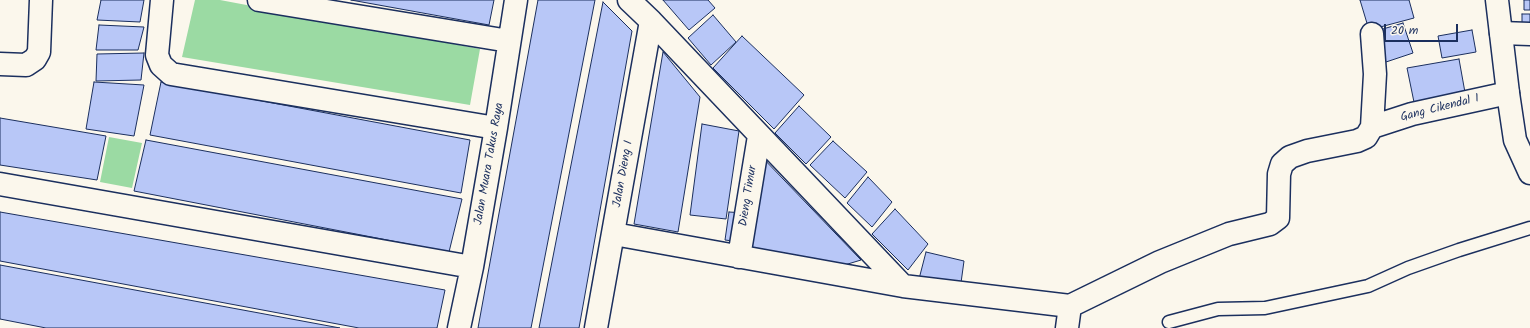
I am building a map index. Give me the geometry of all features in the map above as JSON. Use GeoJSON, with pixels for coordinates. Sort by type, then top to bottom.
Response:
{"type":"FeatureCollection","features":[{"type":"Feature","properties":{"kind":"street"},"geometry":{"type":"LineString","coordinates":[[0,64],[26,64],[36,59],[39,52],[41,0]]}},
{"type":"Feature","properties":{"kind":"street"},"geometry":{"type":"LineString","coordinates":[[162,0],[157,55],[161,65],[171,74],[496,128]]}},
{"type":"Feature","properties":{"kind":"street"},"geometry":{"type":"LineString","coordinates":[[259,0],[509,41]]}},
{"type":"Feature","properties":{"kind":"street","name":"Jalan Muara Takus Raya"},"geometry":{"type":"LineString","coordinates":[[459,328],[472,267],[516,0]]}},
{"type":"Feature","properties":{"kind":"street"},"geometry":{"type":"LineString","coordinates":[[629,0],[651,20],[759,136],[903,286]]}},
{"type":"Feature","properties":{"kind":"street"},"geometry":{"type":"LineString","coordinates":[[1497,0],[1500,33],[1515,140],[1530,173]]}},
{"type":"Feature","properties":{"kind":"street","name":"Jalan Dieng I"},"geometry":{"type":"LineString","coordinates":[[596,328],[651,20]]}},
{"type":"Feature","properties":{"kind":"street"},"geometry":{"type":"LineString","coordinates":[[1500,33],[1530,34]]}},
{"type":"Feature","properties":{"kind":"street"},"geometry":{"type":"LineString","coordinates":[[614,234],[903,286],[1070,306],[1160,262],[1229,234],[1274,222],[1278,218],[1279,174],[1282,164],[1290,157],[1307,151],[1356,141],[1366,137],[1372,127],[1375,74],[1372,34]]}},
{"type":"Feature","properties":{"kind":"street","name":"Gang Cikendal I"},"geometry":{"type":"LineString","coordinates":[[1372,127],[1412,114],[1508,93]]}},
{"type":"Feature","properties":{"kind":"street","name":"Dieng Timur"},"geometry":{"type":"LineString","coordinates":[[739,257],[759,136]]}},
{"type":"Feature","properties":{"kind":"street"},"geometry":{"type":"LineString","coordinates":[[0,184],[472,267]]}},
{"type":"Feature","properties":{"kind":"street"},"geometry":{"type":"LineString","coordinates":[[1067,328],[1070,306]]}},
{"type":"Feature","properties":{"kind":"lane"},"geometry":{"type":"LineString","coordinates":[[1169,322],[1218,310],[1265,308],[1368,286],[1408,268],[1459,250],[1530,228]]}},
{"type":"Feature","properties":{"kind":"green space"},"geometry":{"type":"Polygon","coordinates":[[[195,0],[220,0],[480,49],[470,105],[182,57],[195,0]]]}},
{"type":"Feature","properties":{"kind":"green space"},"geometry":{"type":"Polygon","coordinates":[[[109,137],[142,143],[132,188],[100,182],[109,137]]]}},
{"type":"Feature","properties":{"kind":"building"},"geometry":{"type":"Polygon","coordinates":[[[101,0],[144,0],[140,22],[97,20],[101,0]]]}},
{"type":"Feature","properties":{"kind":"building"},"geometry":{"type":"Polygon","coordinates":[[[351,0],[494,0],[489,25],[351,0]]]}},
{"type":"Feature","properties":{"kind":"building"},"geometry":{"type":"Polygon","coordinates":[[[538,0],[595,0],[531,328],[478,328],[538,0]]]}},
{"type":"Feature","properties":{"kind":"building"},"geometry":{"type":"Polygon","coordinates":[[[663,0],[708,0],[715,8],[689,30],[663,0]]]}},
{"type":"Feature","properties":{"kind":"building"},"geometry":{"type":"Polygon","coordinates":[[[1360,0],[1409,0],[1414,18],[1369,30],[1360,0]]]}},
{"type":"Feature","properties":{"kind":"building"},"geometry":{"type":"Polygon","coordinates":[[[1524,0],[1530,0],[1530,10],[1524,10],[1524,0]]]}},
{"type":"Feature","properties":{"kind":"building"},"geometry":{"type":"Polygon","coordinates":[[[603,2],[632,31],[579,328],[539,328],[603,2]]]}},
{"type":"Feature","properties":{"kind":"building"},"geometry":{"type":"Polygon","coordinates":[[[1522,14],[1530,14],[1530,32],[1522,32],[1522,14]]]}},
{"type":"Feature","properties":{"kind":"building"},"geometry":{"type":"Polygon","coordinates":[[[713,15],[736,42],[711,65],[688,38],[713,15]]]}},
{"type":"Feature","properties":{"kind":"building"},"geometry":{"type":"Polygon","coordinates":[[[1403,23],[1413,53],[1383,63],[1373,32],[1403,23]]]}},
{"type":"Feature","properties":{"kind":"building"},"geometry":{"type":"Polygon","coordinates":[[[99,25],[144,27],[138,50],[96,50],[99,25]]]}},
{"type":"Feature","properties":{"kind":"building"},"geometry":{"type":"Polygon","coordinates":[[[1472,30],[1476,52],[1442,58],[1438,36],[1472,30]]]}},
{"type":"Feature","properties":{"kind":"building"},"geometry":{"type":"Polygon","coordinates":[[[742,36],[804,95],[774,129],[713,68],[742,36]]]}},
{"type":"Feature","properties":{"kind":"building"},"geometry":{"type":"Polygon","coordinates":[[[663,52],[700,97],[678,232],[634,224],[663,52]]]}},
{"type":"Feature","properties":{"kind":"building"},"geometry":{"type":"Polygon","coordinates":[[[144,53],[141,80],[96,81],[97,54],[144,53]]]}},
{"type":"Feature","properties":{"kind":"building"},"geometry":{"type":"Polygon","coordinates":[[[1459,59],[1466,98],[1415,107],[1407,68],[1459,59]]]}},
{"type":"Feature","properties":{"kind":"building"},"geometry":{"type":"Polygon","coordinates":[[[94,82],[144,85],[134,136],[86,129],[94,82]]]}},
{"type":"Feature","properties":{"kind":"building"},"geometry":{"type":"Polygon","coordinates":[[[161,82],[470,140],[461,193],[150,135],[161,82]]]}},
{"type":"Feature","properties":{"kind":"building"},"geometry":{"type":"Polygon","coordinates":[[[799,106],[831,137],[806,164],[775,133],[799,106]]]}},
{"type":"Feature","properties":{"kind":"building"},"geometry":{"type":"Polygon","coordinates":[[[0,118],[106,136],[97,180],[0,165],[0,118]]]}},
{"type":"Feature","properties":{"kind":"building"},"geometry":{"type":"Polygon","coordinates":[[[702,124],[739,131],[726,219],[690,215],[702,124]]]}},
{"type":"Feature","properties":{"kind":"building"},"geometry":{"type":"Polygon","coordinates":[[[146,140],[462,199],[449,252],[134,191],[146,140]]]}},
{"type":"Feature","properties":{"kind":"building"},"geometry":{"type":"Polygon","coordinates":[[[833,141],[867,172],[845,198],[810,165],[833,141]]]}},
{"type":"Feature","properties":{"kind":"building"},"geometry":{"type":"Polygon","coordinates":[[[759,154],[861,260],[838,267],[743,248],[759,154]]]}},
{"type":"Feature","properties":{"kind":"building"},"geometry":{"type":"Polygon","coordinates":[[[868,177],[892,202],[872,227],[847,203],[868,177]]]}},
{"type":"Feature","properties":{"kind":"building"},"geometry":{"type":"Polygon","coordinates":[[[895,209],[928,244],[908,270],[872,234],[895,209]]]}},
{"type":"Feature","properties":{"kind":"building"},"geometry":{"type":"Polygon","coordinates":[[[0,212],[445,290],[437,328],[359,328],[0,261],[0,212]]]}},
{"type":"Feature","properties":{"kind":"building"},"geometry":{"type":"Polygon","coordinates":[[[729,212],[745,213],[741,242],[725,240],[729,212]]]}},
{"type":"Feature","properties":{"kind":"building"},"geometry":{"type":"Polygon","coordinates":[[[926,252],[964,261],[960,290],[919,279],[926,252]]]}},
{"type":"Feature","properties":{"kind":"building"},"geometry":{"type":"Polygon","coordinates":[[[0,265],[340,328],[46,328],[0,319],[0,265]]]}}]}
